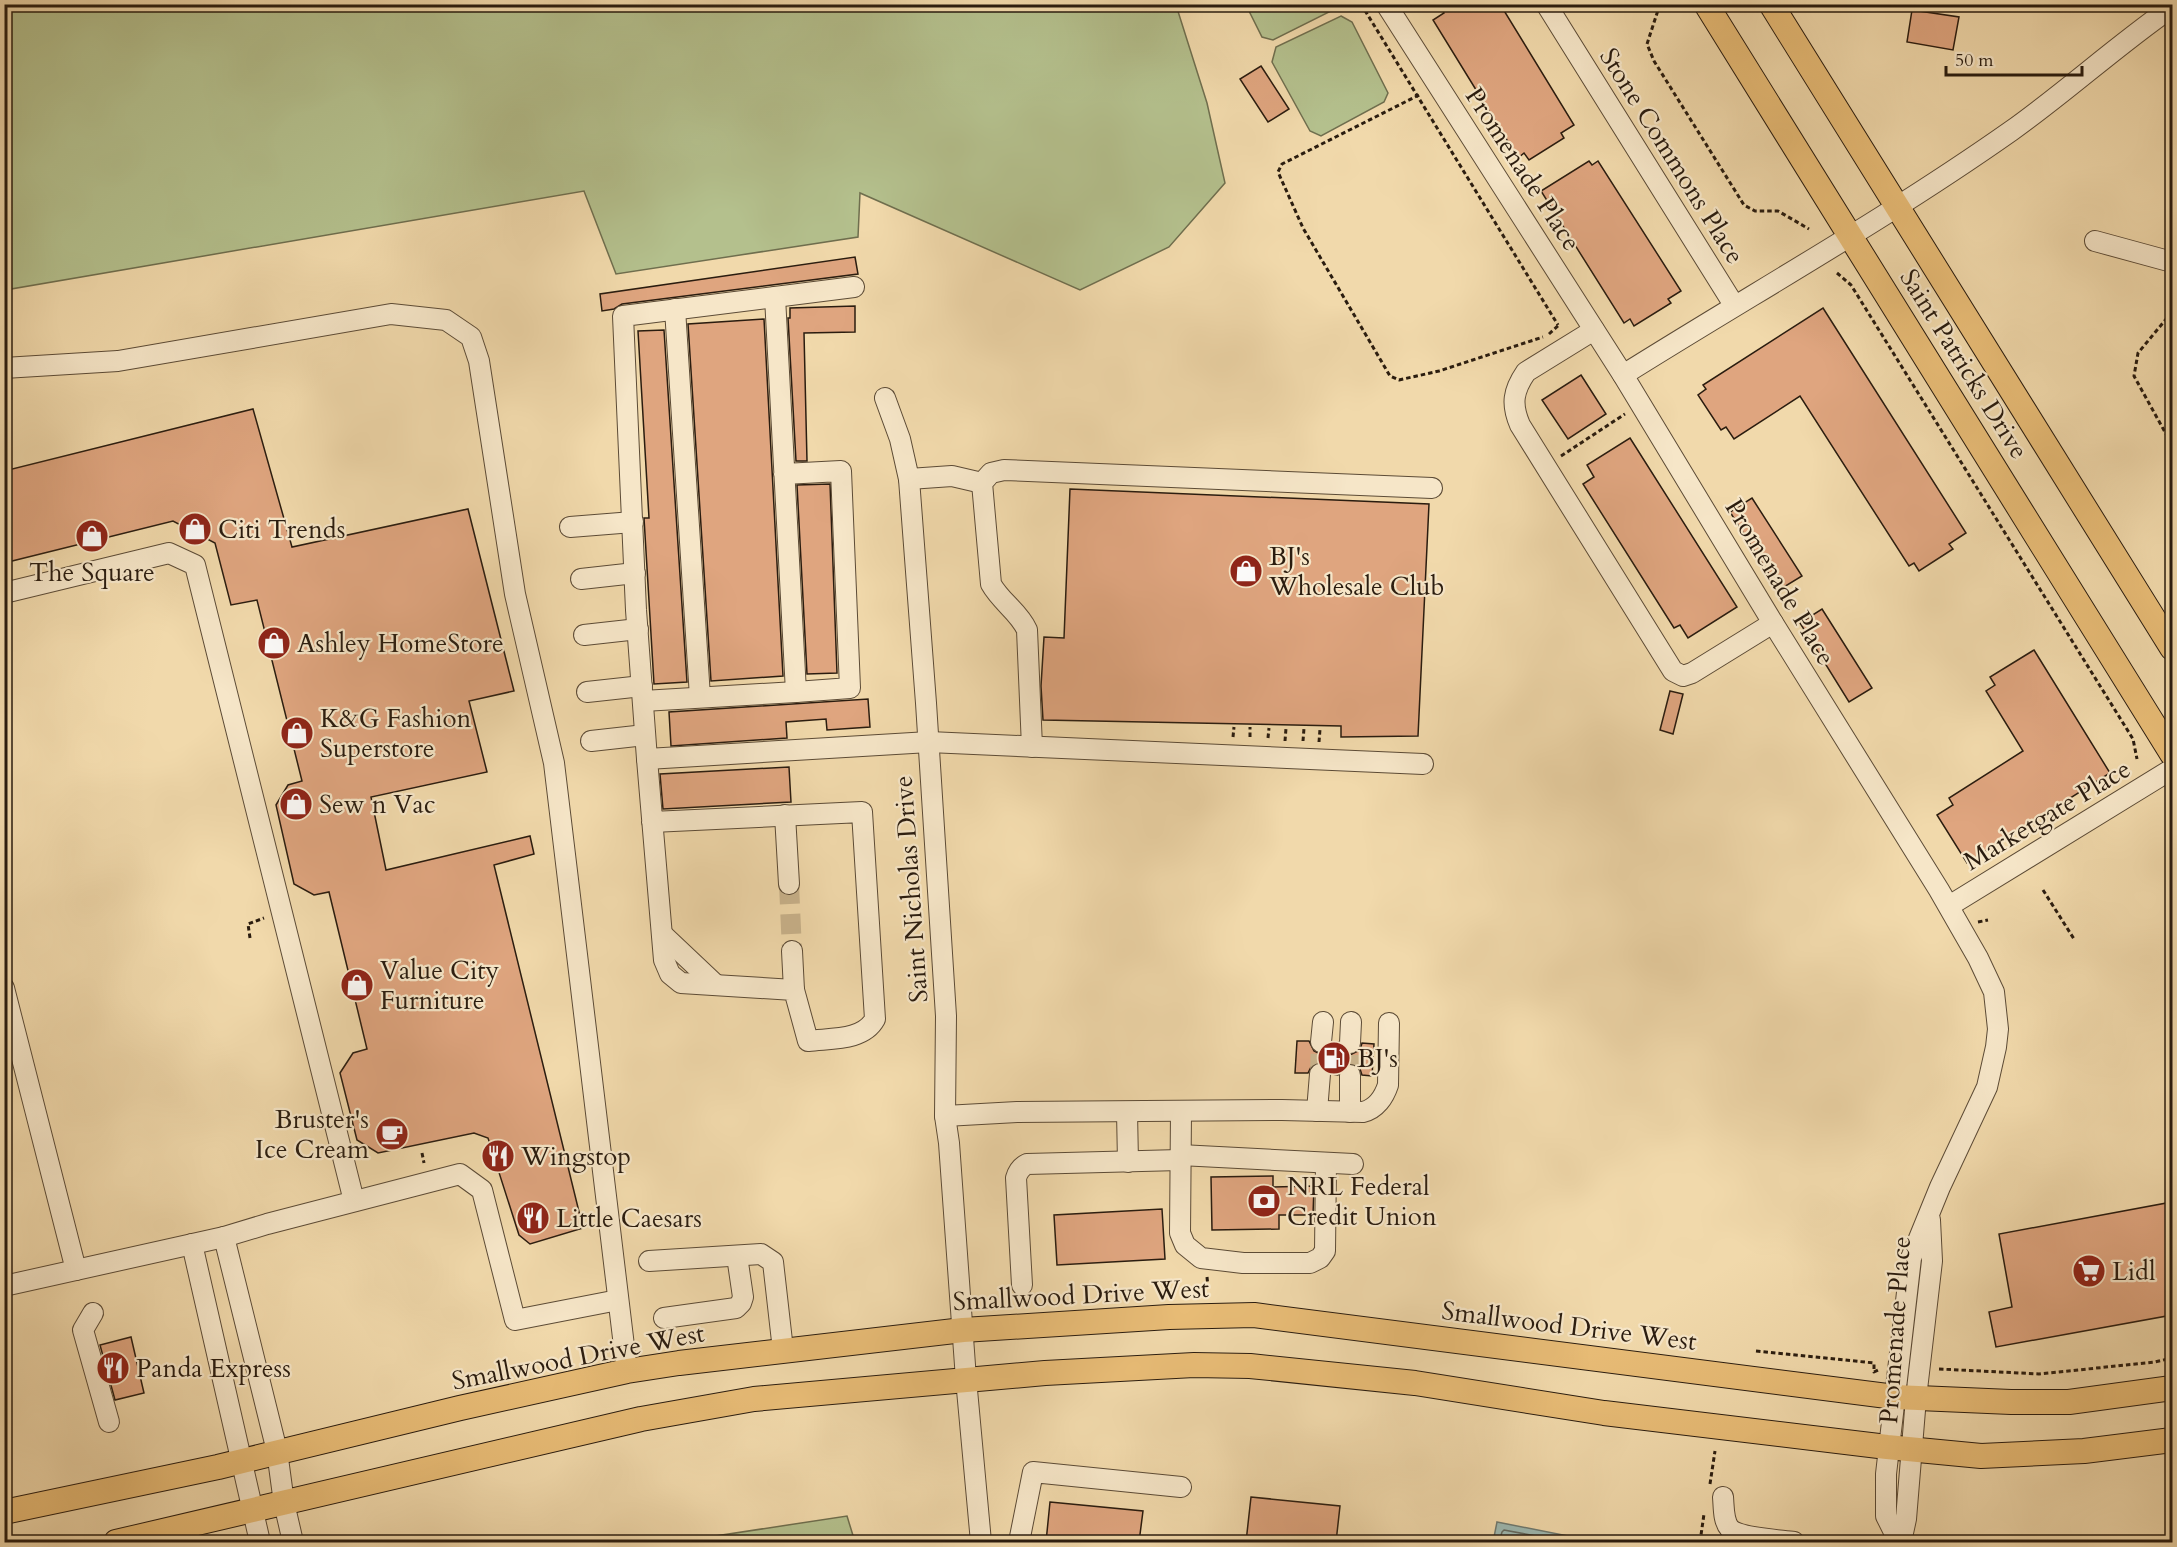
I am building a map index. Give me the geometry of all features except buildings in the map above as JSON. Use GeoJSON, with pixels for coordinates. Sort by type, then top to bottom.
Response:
{"type":"FeatureCollection","features":[{"type":"Feature","properties":{"kind":"main road","name":"Saint Patricks Drive"},"geometry":{"type":"LineString","coordinates":[[1706,4],[2172,754]]}},
{"type":"Feature","properties":{"kind":"main road","name":"Saint Patricks Drive"},"geometry":{"type":"LineString","coordinates":[[1771,4],[1899,206],[2172,648]]}},
{"type":"Feature","properties":{"kind":"main road","name":"Smallwood Drive West"},"geometry":{"type":"LineString","coordinates":[[4,1512],[242,1461],[627,1371],[783,1350],[963,1330],[1169,1317],[1254,1315],[1906,1397],[2000,1402],[2069,1402],[2172,1388]]}},
{"type":"Feature","properties":{"kind":"main road"},"geometry":{"type":"LineString","coordinates":[[116,1542],[641,1419],[754,1399],[966,1379],[1194,1365],[1250,1366],[1415,1383],[1604,1413],[1982,1456],[2084,1451],[2172,1440]]}},
{"type":"Feature","properties":{"kind":"street","name":"Promenade Place"},"geometry":{"type":"LineString","coordinates":[[1386,4],[1623,375],[1773,623],[1949,906],[1994,992],[1998,1029],[1994,1064],[1986,1088],[1929,1215],[1932,1261],[1906,1397],[1887,1447],[1886,1516],[1900,1542]]}},
{"type":"Feature","properties":{"kind":"street","name":"Stone Commons Place"},"geometry":{"type":"LineString","coordinates":[[1546,4],[1734,305]]}},
{"type":"Feature","properties":{"kind":"street"},"geometry":{"type":"LineString","coordinates":[[1623,375],[1899,206],[2012,130],[2126,40],[2172,7]]}},
{"type":"Feature","properties":{"kind":"street"},"geometry":{"type":"LineString","coordinates":[[2095,241],[2172,262]]}},
{"type":"Feature","properties":{"kind":"street"},"geometry":{"type":"LineString","coordinates":[[794,990],[681,983],[670,974],[664,960],[642,694],[623,316],[854,287]]}},
{"type":"Feature","properties":{"kind":"street"},"geometry":{"type":"LineString","coordinates":[[775,297],[796,692]]}},
{"type":"Feature","properties":{"kind":"street"},"geometry":{"type":"LineString","coordinates":[[675,309],[700,697]]}},
{"type":"Feature","properties":{"kind":"street"},"geometry":{"type":"LineString","coordinates":[[4,368],[118,361],[392,314],[446,320],[471,337],[479,361],[515,594],[554,763],[627,1371]]}},
{"type":"Feature","properties":{"kind":"street"},"geometry":{"type":"LineString","coordinates":[[1594,330],[1526,372],[1518,383],[1515,396],[1514,411],[1520,425],[1673,671],[1683,676],[1692,673],[1773,623]]}},
{"type":"Feature","properties":{"kind":"street","name":"Saint Nicholas Drive"},"geometry":{"type":"LineString","coordinates":[[885,398],[900,439],[909,479],[946,1016],[945,1116],[981,1542]]}},
{"type":"Feature","properties":{"kind":"street"},"geometry":{"type":"LineString","coordinates":[[982,483],[992,473],[1004,470],[1432,488]]}},
{"type":"Feature","properties":{"kind":"street"},"geometry":{"type":"LineString","coordinates":[[587,692],[700,697],[850,688],[841,471],[784,474]]}},
{"type":"Feature","properties":{"kind":"street"},"geometry":{"type":"LineString","coordinates":[[909,479],[952,476],[982,483]]}},
{"type":"Feature","properties":{"kind":"street"},"geometry":{"type":"LineString","coordinates":[[982,483],[991,584],[997,596],[1023,621],[1027,630],[1032,747]]}},
{"type":"Feature","properties":{"kind":"street"},"geometry":{"type":"LineString","coordinates":[[570,527],[633,522]]}},
{"type":"Feature","properties":{"kind":"street"},"geometry":{"type":"LineString","coordinates":[[4,593],[169,553],[195,565],[354,1201]]}},
{"type":"Feature","properties":{"kind":"street"},"geometry":{"type":"LineString","coordinates":[[581,579],[635,573]]}},
{"type":"Feature","properties":{"kind":"street"},"geometry":{"type":"LineString","coordinates":[[584,635],[638,629]]}},
{"type":"Feature","properties":{"kind":"street"},"geometry":{"type":"LineString","coordinates":[[591,741],[645,735]]}},
{"type":"Feature","properties":{"kind":"street"},"geometry":{"type":"LineString","coordinates":[[647,759],[928,742],[1424,764]]}},
{"type":"Feature","properties":{"kind":"street","name":"Marketgate Place"},"geometry":{"type":"LineString","coordinates":[[1949,906],[2172,769]]}},
{"type":"Feature","properties":{"kind":"street"},"geometry":{"type":"LineString","coordinates":[[652,822],[861,812],[875,1019],[870,1028],[856,1035],[808,1041],[794,990],[792,951]]}},
{"type":"Feature","properties":{"kind":"street"},"geometry":{"type":"LineString","coordinates":[[784,815],[789,884]]}},
{"type":"Feature","properties":{"kind":"street"},"geometry":{"type":"LineString","coordinates":[[4,988],[75,1270]]}},
{"type":"Feature","properties":{"kind":"street"},"geometry":{"type":"LineString","coordinates":[[1350,1043],[1351,1022]]}},
{"type":"Feature","properties":{"kind":"street"},"geometry":{"type":"LineString","coordinates":[[945,1116],[1017,1112],[1370,1111],[1385,1094],[1389,1072],[1389,1023]]}},
{"type":"Feature","properties":{"kind":"street"},"geometry":{"type":"LineString","coordinates":[[1317,1111],[1320,1074]]}},
{"type":"Feature","properties":{"kind":"street"},"geometry":{"type":"LineString","coordinates":[[1350,1075],[1350,1112]]}},
{"type":"Feature","properties":{"kind":"street"},"geometry":{"type":"LineString","coordinates":[[1127,1112],[1128,1162]]}},
{"type":"Feature","properties":{"kind":"street"},"geometry":{"type":"LineString","coordinates":[[1181,1112],[1180,1233],[1185,1245],[1201,1257],[1243,1263],[1310,1263],[1320,1258],[1325,1251],[1326,1163]]}},
{"type":"Feature","properties":{"kind":"street"},"geometry":{"type":"LineString","coordinates":[[1022,1285],[1016,1178],[1017,1172],[1027,1164],[1128,1162],[1180,1158],[1353,1164]]}},
{"type":"Feature","properties":{"kind":"street"},"geometry":{"type":"LineString","coordinates":[[4,1286],[224,1237],[459,1174],[482,1190],[515,1320],[618,1300]]}},
{"type":"Feature","properties":{"kind":"street"},"geometry":{"type":"LineString","coordinates":[[224,1237],[277,1451],[284,1503],[293,1542]]}},
{"type":"Feature","properties":{"kind":"street"},"geometry":{"type":"LineString","coordinates":[[192,1244],[260,1542]]}},
{"type":"Feature","properties":{"kind":"street"},"geometry":{"type":"LineString","coordinates":[[649,1261],[761,1254],[772,1262],[783,1350]]}},
{"type":"Feature","properties":{"kind":"street"},"geometry":{"type":"LineString","coordinates":[[664,1318],[736,1308],[743,1297],[737,1256]]}},
{"type":"Feature","properties":{"kind":"street"},"geometry":{"type":"LineString","coordinates":[[93,1313],[83,1330],[109,1422]]}},
{"type":"Feature","properties":{"kind":"street","name":"Promenade Place"},"geometry":{"type":"LineString","coordinates":[[1900,1542],[1906,1519],[1913,1449],[1906,1397]]}},
{"type":"Feature","properties":{"kind":"street"},"geometry":{"type":"LineString","coordinates":[[1019,1542],[1033,1472],[1182,1487]]}},
{"type":"Feature","properties":{"kind":"street"},"geometry":{"type":"LineString","coordinates":[[1713,1496],[1729,1528],[1737,1534],[1794,1542]]}},
{"type":"Feature","properties":{"kind":"path"},"geometry":{"type":"LineString","coordinates":[[1361,4],[1563,332]]}},
{"type":"Feature","properties":{"kind":"path"},"geometry":{"type":"LineString","coordinates":[[1660,4],[1647,44],[1654,61],[1744,204],[1755,211],[1778,211],[1809,229]]}},
{"type":"Feature","properties":{"kind":"path"},"geometry":{"type":"LineString","coordinates":[[1419,95],[1282,164],[1278,172],[1303,228],[1382,365],[1390,376],[1399,380],[1439,371],[1546,337],[1559,325]]}},
{"type":"Feature","properties":{"kind":"path"},"geometry":{"type":"LineString","coordinates":[[1838,273],[1851,285],[2133,739],[2137,759]]}},
{"type":"Feature","properties":{"kind":"path"},"geometry":{"type":"LineString","coordinates":[[2172,312],[2138,353],[2134,376],[2172,441]]}},
{"type":"Feature","properties":{"kind":"path"},"geometry":{"type":"LineString","coordinates":[[1546,466],[1625,414]]}},
{"type":"Feature","properties":{"kind":"path"},"geometry":{"type":"LineString","coordinates":[[2167,805],[2172,810]]}},
{"type":"Feature","properties":{"kind":"path"},"geometry":{"type":"LineString","coordinates":[[2043,890],[2074,939]]}},
{"type":"Feature","properties":{"kind":"path"},"geometry":{"type":"LineString","coordinates":[[250,938],[248,924],[265,918]]}},
{"type":"Feature","properties":{"kind":"path"},"geometry":{"type":"LineString","coordinates":[[1756,1351],[1874,1363],[1874,1372],[1882,1369]]}},
{"type":"Feature","properties":{"kind":"path"},"geometry":{"type":"LineString","coordinates":[[1938,1369],[2039,1374],[2155,1362],[2172,1358]]}},
{"type":"Feature","properties":{"kind":"path"},"geometry":{"type":"LineString","coordinates":[[1700,1542],[1713,1496],[1715,1451]]}},
{"type":"Feature","properties":{"kind":"green space"},"geometry":{"type":"Polygon","coordinates":[[[5,4],[1176,5],[1207,103],[1225,183],[1169,247],[1080,290],[860,193],[858,237],[616,274],[584,191],[5,290],[5,4]]]}},
{"type":"Feature","properties":{"kind":"green space"},"geometry":{"type":"Polygon","coordinates":[[[1246,5],[1338,5],[1337,8],[1273,40],[1262,37],[1246,5]]]}},
{"type":"Feature","properties":{"kind":"green space"},"geometry":{"type":"Polygon","coordinates":[[[1341,16],[1352,22],[1388,93],[1384,102],[1321,136],[1310,131],[1272,62],[1276,47],[1341,16]]]}},
{"type":"Feature","properties":{"kind":"green space"},"geometry":{"type":"Polygon","coordinates":[[[847,1516],[855,1542],[676,1542],[847,1516]]]}},
{"type":"Feature","properties":{"kind":"water"},"geometry":{"type":"Polygon","coordinates":[[[1497,1522],[1598,1542],[1493,1542],[1497,1522]]]}},
{"type":"Feature","properties":{"kind":"tunnel"},"geometry":{"type":"LineString","coordinates":[[789,884],[792,951]]}},
{"type":"Feature","properties":{"kind":"tunnel"},"geometry":{"type":"LineString","coordinates":[[1320,1074],[1321,1042]]}},
{"type":"Feature","properties":{"kind":"tunnel"},"geometry":{"type":"LineString","coordinates":[[1350,1043],[1350,1075]]}},
{"type":"Feature","properties":{"kind":"place","name":"Citi Trends"},"geometry":{"type":"Point","coordinates":[195,529]}},
{"type":"Feature","properties":{"kind":"place","name":"The Square"},"geometry":{"type":"Point","coordinates":[92,536]}},
{"type":"Feature","properties":{"kind":"place","name":"BJ's Wholesale Club"},"geometry":{"type":"Point","coordinates":[1246,571]}},
{"type":"Feature","properties":{"kind":"place","name":"Ashley HomeStore"},"geometry":{"type":"Point","coordinates":[274,643]}},
{"type":"Feature","properties":{"kind":"place","name":"K&G Fashion Superstore"},"geometry":{"type":"Point","coordinates":[297,733]}},
{"type":"Feature","properties":{"kind":"place","name":"Sew n Vac"},"geometry":{"type":"Point","coordinates":[296,804]}},
{"type":"Feature","properties":{"kind":"place","name":"Value City Furniture"},"geometry":{"type":"Point","coordinates":[357,985]}},
{"type":"Feature","properties":{"kind":"place","name":"BJ's"},"geometry":{"type":"Point","coordinates":[1334,1058]}},
{"type":"Feature","properties":{"kind":"place","name":"Bruster's Ice Cream"},"geometry":{"type":"Point","coordinates":[392,1134]}},
{"type":"Feature","properties":{"kind":"place","name":"Wingstop"},"geometry":{"type":"Point","coordinates":[498,1156]}},
{"type":"Feature","properties":{"kind":"place","name":"NRL Federal Credit Union"},"geometry":{"type":"Point","coordinates":[1264,1201]}},
{"type":"Feature","properties":{"kind":"place","name":"Little Caesars"},"geometry":{"type":"Point","coordinates":[533,1218]}},
{"type":"Feature","properties":{"kind":"place","name":"Lidl"},"geometry":{"type":"Point","coordinates":[2089,1271]}},
{"type":"Feature","properties":{"kind":"place","name":"Panda Express"},"geometry":{"type":"Point","coordinates":[113,1368]}}]}
